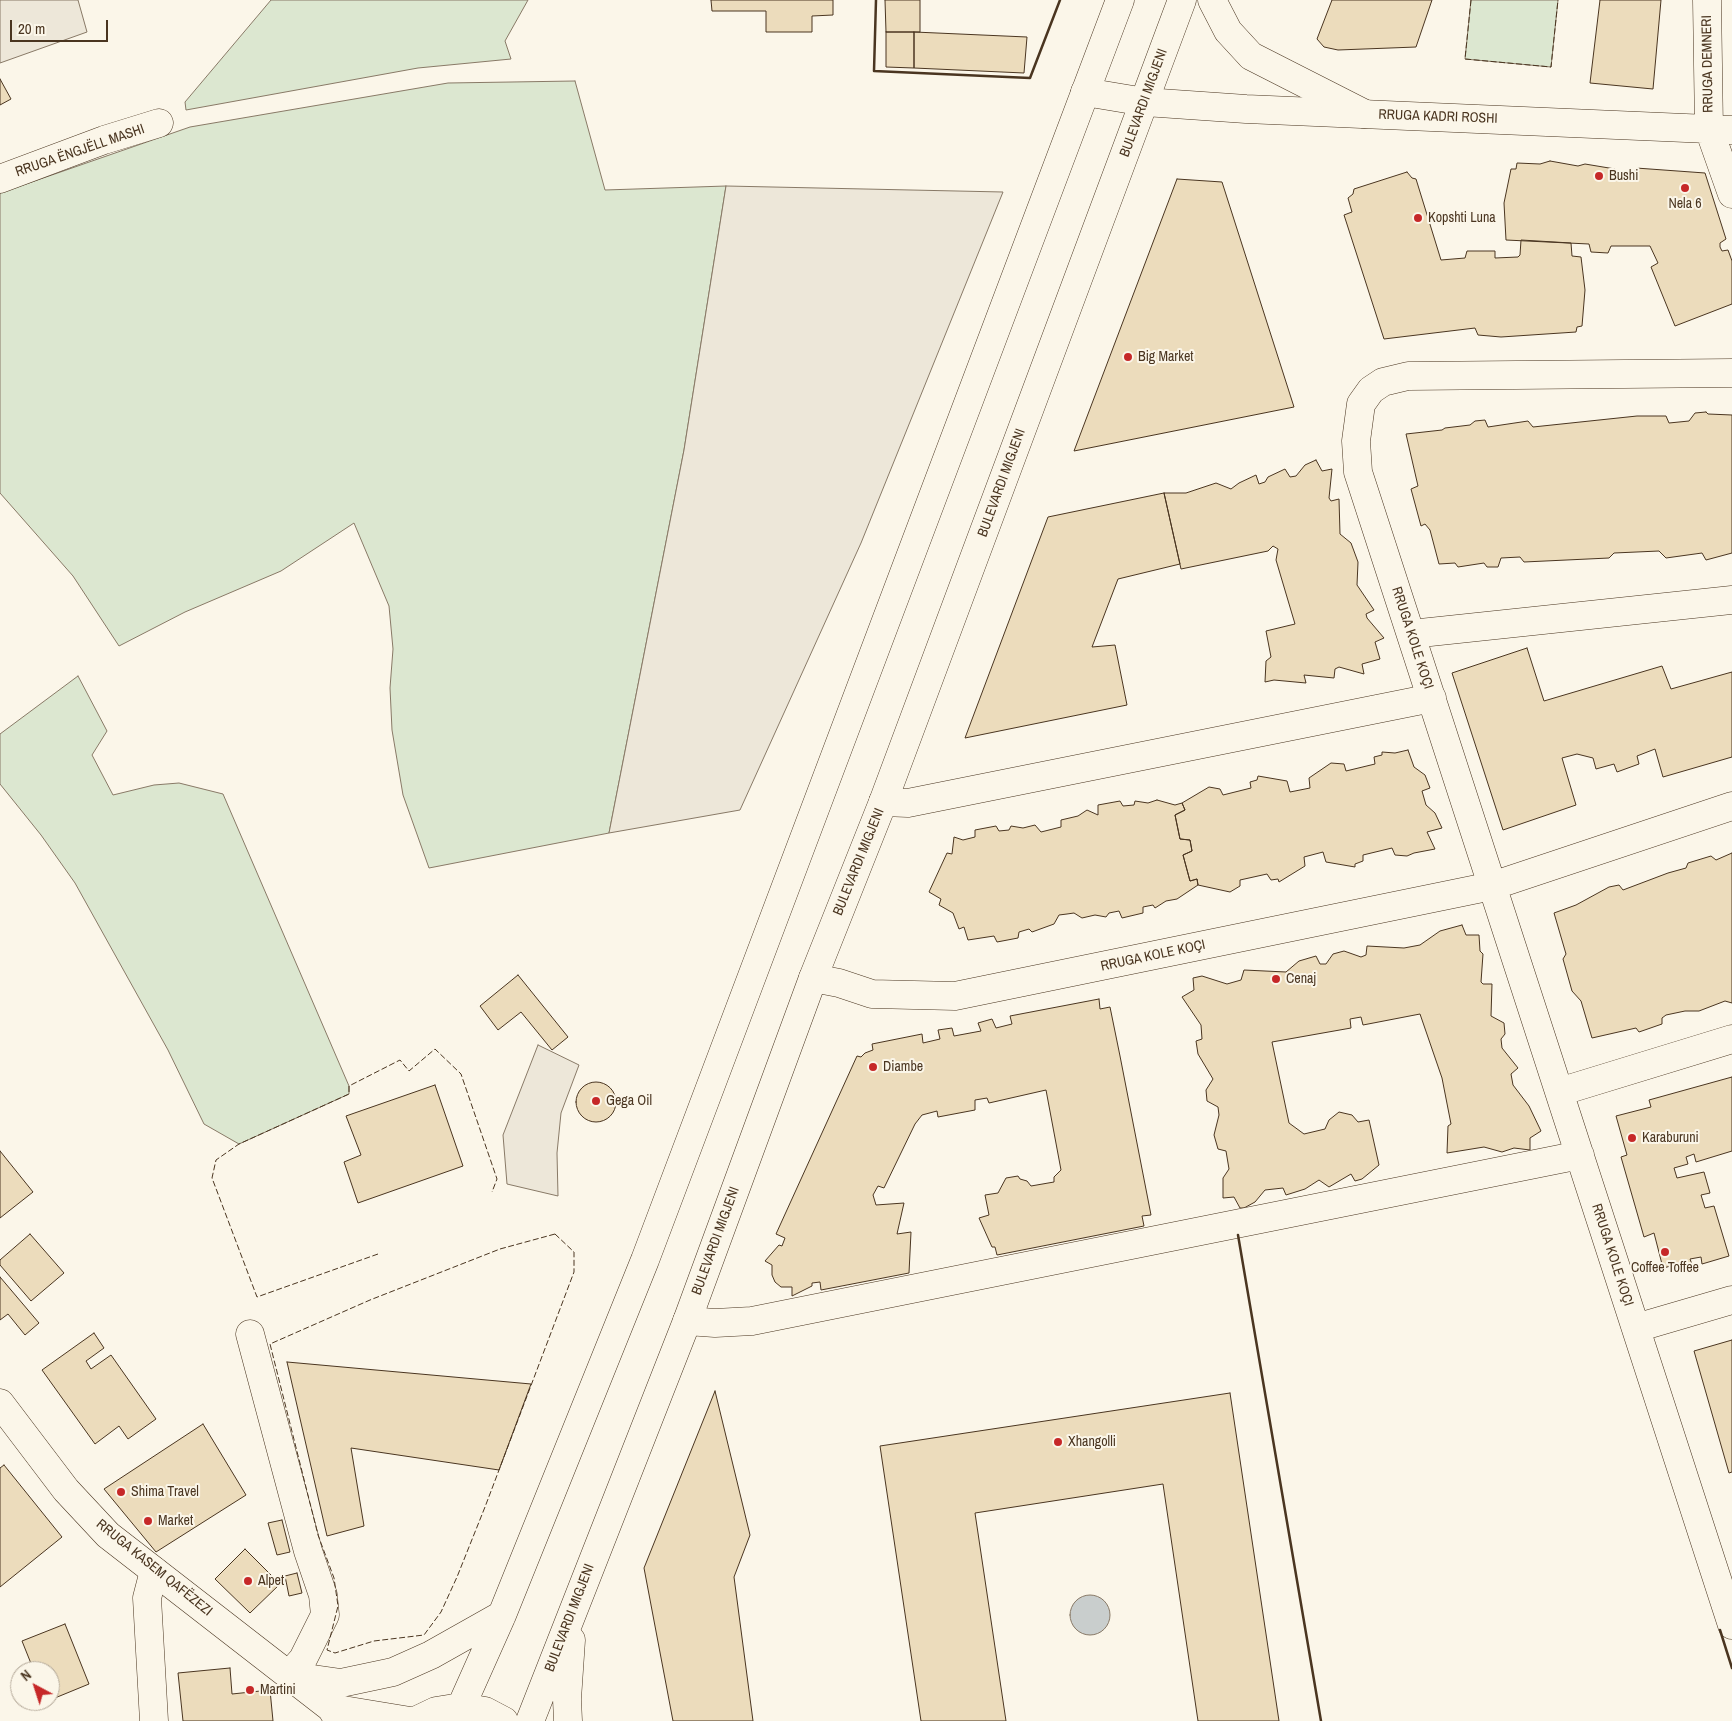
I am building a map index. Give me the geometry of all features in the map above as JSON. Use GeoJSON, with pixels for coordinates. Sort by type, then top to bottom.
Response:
{"type":"FeatureCollection","features":[{"type":"Feature","properties":{"kind":"street"},"geometry":{"type":"LineString","coordinates":[[461,1707],[502,1615],[648,1250],[1120,0]]}},
{"type":"Feature","properties":{"kind":"street","name":"BULEVARDI MIGJENI"},"geometry":{"type":"LineString","coordinates":[[530,1721],[687,1321],[813,978],[883,802],[1182,0]]}},
{"type":"Feature","properties":{"kind":"street"},"geometry":{"type":"LineString","coordinates":[[1212,0],[1228,31],[1251,56],[1365,114]]}},
{"type":"Feature","properties":{"kind":"street","name":"RRUGA DEMNERI"},"geometry":{"type":"LineString","coordinates":[[1707,0],[1721,129]]}},
{"type":"Feature","properties":{"kind":"street"},"geometry":{"type":"LineString","coordinates":[[1085,92],[1145,102]]}},
{"type":"Feature","properties":{"kind":"street","name":"RRUGA KADRI ROSHI"},"geometry":{"type":"LineString","coordinates":[[1145,102],[1246,109],[1721,129]]}},
{"type":"Feature","properties":{"kind":"street","name":"RRUGA ËNGJËLL MASHI"},"geometry":{"type":"LineString","coordinates":[[0,179],[104,140],[160,123]]}},
{"type":"Feature","properties":{"kind":"street"},"geometry":{"type":"LineString","coordinates":[[1721,129],[1732,194]]}},
{"type":"Feature","properties":{"kind":"street","name":"RRUGA KOLE KOÇI"},"geometry":{"type":"LineString","coordinates":[[1732,373],[1408,376],[1384,382],[1371,390],[1361,404],[1357,421],[1358,472],[1732,1625]]}},
{"type":"Feature","properties":{"kind":"street"},"geometry":{"type":"LineString","coordinates":[[1411,634],[1732,600]]}},
{"type":"Feature","properties":{"kind":"street"},"geometry":{"type":"LineString","coordinates":[[883,802],[908,804],[1432,698]]}},
{"type":"Feature","properties":{"kind":"street","name":"RRUGA KOLE KOÇI"},"geometry":{"type":"LineString","coordinates":[[813,978],[839,983],[872,994],[955,996],[1492,886],[1732,806]]}},
{"type":"Feature","properties":{"kind":"street"},"geometry":{"type":"LineString","coordinates":[[1559,1092],[1732,1039]]}},
{"type":"Feature","properties":{"kind":"street"},"geometry":{"type":"LineString","coordinates":[[687,1321],[715,1323],[752,1321],[1580,1156]]}},
{"type":"Feature","properties":{"kind":"street"},"geometry":{"type":"LineString","coordinates":[[1636,1328],[1732,1300]]}},
{"type":"Feature","properties":{"kind":"street"},"geometry":{"type":"LineString","coordinates":[[250,1334],[308,1551],[323,1595],[325,1615],[303,1660],[289,1675]]}},
{"type":"Feature","properties":{"kind":"street","name":"RRUGA KASEM QAFËZEZI"},"geometry":{"type":"LineString","coordinates":[[0,1403],[66,1490],[108,1535],[289,1675]]}},
{"type":"Feature","properties":{"kind":"street"},"geometry":{"type":"LineString","coordinates":[[154,1571],[147,1598],[154,1721]]}},
{"type":"Feature","properties":{"kind":"street"},"geometry":{"type":"LineString","coordinates":[[568,1721],[567,1698],[570,1648],[578,1597]]}},
{"type":"Feature","properties":{"kind":"street"},"geometry":{"type":"LineString","coordinates":[[289,1675],[341,1684],[393,1672],[431,1655],[502,1615]]}},
{"type":"Feature","properties":{"kind":"street"},"geometry":{"type":"LineString","coordinates":[[289,1675],[329,1717],[410,1721]]}},
{"type":"Feature","properties":{"kind":"street"},"geometry":{"type":"LineString","coordinates":[[415,1721],[436,1711],[461,1707],[485,1711],[504,1721]]}},
{"type":"Feature","properties":{"kind":"green space"},"geometry":{"type":"Polygon","coordinates":[[[271,0],[528,0],[505,41],[511,59],[418,68],[186,110],[185,102],[271,0]]]}},
{"type":"Feature","properties":{"kind":"green space"},"geometry":{"type":"Polygon","coordinates":[[[1471,0],[1558,0],[1551,67],[1465,59],[1471,0]]]}},
{"type":"Feature","properties":{"kind":"green space"},"geometry":{"type":"Polygon","coordinates":[[[575,81],[605,190],[726,186],[684,450],[609,833],[429,868],[403,795],[392,730],[390,688],[393,649],[389,606],[354,523],[281,571],[185,612],[119,646],[73,576],[0,493],[0,193],[190,127],[448,83],[575,81]]]}},
{"type":"Feature","properties":{"kind":"green space"},"geometry":{"type":"Polygon","coordinates":[[[78,676],[107,731],[92,755],[113,795],[154,785],[179,783],[223,794],[349,1086],[349,1094],[239,1144],[204,1124],[168,1050],[75,883],[41,835],[0,784],[0,734],[78,676]]]}},
{"type":"Feature","properties":{"kind":"shaded area"},"geometry":{"type":"Polygon","coordinates":[[[0,0],[78,0],[87,32],[0,63],[0,0]]]}},
{"type":"Feature","properties":{"kind":"shaded area"},"geometry":{"type":"Polygon","coordinates":[[[726,186],[1003,192],[861,543],[740,810],[609,833],[684,450],[726,186]]]}},
{"type":"Feature","properties":{"kind":"shaded area"},"geometry":{"type":"Polygon","coordinates":[[[538,1045],[579,1065],[561,1113],[557,1153],[558,1196],[507,1184],[503,1135],[538,1045]]]}},
{"type":"Feature","properties":{"kind":"shaded area"},"geometry":{"type":"Polygon","coordinates":[[[1094,1595],[1101,1598],[1107,1604],[1110,1615],[1109,1623],[1101,1632],[1094,1635],[1086,1635],[1079,1632],[1071,1623],[1070,1611],[1073,1604],[1082,1596],[1094,1595]]]}},
{"type":"Feature","properties":{"kind":"building"},"geometry":{"type":"Polygon","coordinates":[[[711,0],[833,0],[833,15],[812,16],[812,32],[766,32],[766,11],[712,11],[711,0]]]}},
{"type":"Feature","properties":{"kind":"building"},"geometry":{"type":"Polygon","coordinates":[[[885,0],[920,0],[920,32],[886,32],[885,0]]]}},
{"type":"Feature","properties":{"kind":"building"},"geometry":{"type":"Polygon","coordinates":[[[1332,0],[1432,0],[1416,47],[1338,50],[1324,47],[1317,39],[1332,0]]]}},
{"type":"Feature","properties":{"kind":"building"},"geometry":{"type":"Polygon","coordinates":[[[1600,0],[1661,0],[1653,89],[1590,83],[1600,0]]]}},
{"type":"Feature","properties":{"kind":"building"},"geometry":{"type":"Polygon","coordinates":[[[886,32],[914,32],[914,68],[886,67],[886,32]]]}},
{"type":"Feature","properties":{"kind":"building"},"geometry":{"type":"Polygon","coordinates":[[[914,32],[1027,37],[1024,73],[914,68],[914,32]]]}},
{"type":"Feature","properties":{"kind":"building"},"geometry":{"type":"Polygon","coordinates":[[[0,79],[11,99],[0,105],[0,79]]]}},
{"type":"Feature","properties":{"kind":"building"},"geometry":{"type":"Polygon","coordinates":[[[1550,161],[1578,166],[1585,164],[1615,169],[1617,174],[1634,174],[1636,168],[1705,173],[1726,239],[1720,243],[1720,247],[1722,251],[1728,250],[1732,261],[1732,304],[1675,326],[1651,267],[1658,263],[1650,246],[1611,246],[1608,253],[1591,252],[1589,244],[1506,240],[1504,203],[1511,169],[1516,169],[1517,163],[1540,164],[1550,161]]]}},
{"type":"Feature","properties":{"kind":"building"},"geometry":{"type":"Polygon","coordinates":[[[1407,172],[1412,178],[1416,179],[1441,260],[1465,258],[1467,251],[1495,251],[1495,258],[1518,257],[1520,255],[1521,240],[1571,243],[1572,256],[1581,257],[1585,290],[1582,326],[1577,327],[1576,332],[1501,337],[1478,335],[1475,328],[1384,339],[1344,215],[1352,212],[1348,198],[1353,194],[1354,189],[1407,172]]]}},
{"type":"Feature","properties":{"kind":"building"},"geometry":{"type":"Polygon","coordinates":[[[1177,179],[1222,182],[1294,407],[1074,451],[1177,179]]]}},
{"type":"Feature","properties":{"kind":"building"},"geometry":{"type":"Polygon","coordinates":[[[1706,412],[1708,414],[1732,415],[1732,553],[1706,560],[1702,553],[1666,558],[1659,551],[1614,553],[1609,558],[1524,562],[1520,557],[1501,558],[1498,567],[1487,567],[1484,563],[1458,567],[1455,563],[1439,564],[1430,530],[1425,524],[1421,526],[1411,489],[1418,486],[1406,434],[1442,430],[1485,420],[1488,427],[1528,421],[1533,427],[1637,416],[1666,416],[1669,423],[1689,421],[1695,413],[1706,412]]]}},
{"type":"Feature","properties":{"kind":"building"},"geometry":{"type":"Polygon","coordinates":[[[1316,460],[1322,471],[1332,469],[1329,498],[1331,501],[1339,499],[1340,534],[1351,543],[1358,562],[1357,585],[1374,610],[1366,614],[1367,618],[1384,638],[1375,642],[1380,659],[1362,664],[1364,674],[1339,667],[1335,669],[1334,678],[1304,675],[1306,683],[1274,680],[1265,682],[1266,661],[1271,657],[1266,631],[1295,624],[1276,560],[1278,549],[1273,546],[1268,551],[1181,569],[1164,493],[1186,493],[1216,483],[1231,489],[1256,475],[1259,484],[1265,482],[1268,477],[1285,469],[1290,477],[1296,476],[1305,465],[1316,460]]]}},
{"type":"Feature","properties":{"kind":"building"},"geometry":{"type":"Polygon","coordinates":[[[1164,493],[1180,564],[1118,579],[1092,647],[1115,645],[1127,705],[965,738],[1048,517],[1164,493]]]}},
{"type":"Feature","properties":{"kind":"building"},"geometry":{"type":"Polygon","coordinates":[[[1527,648],[1544,701],[1662,666],[1671,689],[1732,672],[1732,757],[1663,777],[1655,749],[1637,756],[1639,764],[1617,772],[1614,764],[1596,769],[1593,758],[1577,754],[1562,758],[1576,805],[1503,830],[1452,673],[1527,648]]]}},
{"type":"Feature","properties":{"kind":"building"},"geometry":{"type":"Polygon","coordinates":[[[1408,750],[1414,767],[1425,775],[1430,788],[1422,791],[1426,805],[1435,813],[1442,828],[1427,832],[1435,849],[1407,856],[1395,855],[1392,848],[1363,855],[1363,861],[1355,864],[1355,867],[1326,862],[1323,852],[1304,857],[1305,866],[1279,882],[1278,879],[1271,880],[1267,874],[1240,880],[1240,886],[1230,892],[1198,885],[1197,879],[1190,881],[1183,855],[1192,851],[1190,840],[1180,839],[1175,815],[1185,810],[1182,803],[1209,787],[1220,789],[1223,795],[1251,788],[1250,782],[1257,780],[1258,776],[1287,781],[1290,792],[1310,788],[1309,778],[1331,763],[1344,764],[1346,771],[1375,764],[1374,757],[1382,755],[1382,752],[1395,753],[1408,750]]]}},
{"type":"Feature","properties":{"kind":"building"},"geometry":{"type":"Polygon","coordinates":[[[1157,800],[1175,805],[1182,803],[1185,810],[1175,815],[1180,839],[1190,840],[1192,851],[1183,855],[1190,881],[1197,879],[1198,885],[1177,899],[1166,901],[1155,908],[1153,905],[1143,907],[1143,913],[1122,918],[1119,911],[1109,913],[1106,917],[1095,915],[1082,918],[1074,913],[1059,915],[1054,924],[1032,932],[1029,929],[1019,932],[1018,938],[997,942],[994,936],[968,940],[964,927],[959,929],[953,913],[939,905],[941,899],[929,892],[947,853],[952,854],[954,837],[963,840],[975,837],[975,830],[996,826],[999,831],[1009,830],[1011,826],[1023,828],[1035,825],[1041,832],[1061,827],[1061,820],[1078,816],[1087,810],[1098,815],[1098,805],[1120,801],[1123,806],[1134,805],[1135,801],[1148,803],[1157,800]]]}},
{"type":"Feature","properties":{"kind":"building"},"geometry":{"type":"Polygon","coordinates":[[[1732,853],[1732,1003],[1725,1001],[1699,1011],[1685,1011],[1666,1015],[1662,1018],[1662,1024],[1639,1032],[1636,1028],[1592,1038],[1581,1001],[1572,991],[1563,959],[1566,954],[1554,913],[1576,905],[1609,887],[1619,885],[1623,890],[1686,868],[1688,863],[1711,856],[1716,860],[1732,853]]]}},
{"type":"Feature","properties":{"kind":"building"},"geometry":{"type":"Polygon","coordinates":[[[1462,925],[1466,935],[1479,935],[1480,951],[1483,954],[1481,982],[1483,984],[1492,984],[1491,1016],[1504,1023],[1505,1034],[1501,1039],[1502,1048],[1518,1068],[1511,1074],[1513,1085],[1529,1106],[1541,1131],[1530,1138],[1530,1150],[1514,1148],[1502,1152],[1484,1147],[1447,1153],[1448,1126],[1451,1124],[1442,1078],[1420,1014],[1363,1025],[1361,1017],[1350,1019],[1351,1028],[1272,1042],[1289,1123],[1304,1134],[1325,1129],[1329,1120],[1339,1112],[1352,1115],[1358,1122],[1369,1120],[1379,1165],[1362,1179],[1355,1181],[1351,1174],[1329,1187],[1319,1180],[1305,1189],[1286,1195],[1283,1188],[1265,1190],[1255,1202],[1244,1208],[1240,1208],[1234,1197],[1223,1198],[1223,1178],[1229,1169],[1226,1151],[1218,1149],[1214,1135],[1219,1115],[1218,1107],[1207,1101],[1206,1090],[1213,1079],[1198,1054],[1196,1041],[1202,1039],[1201,1025],[1182,997],[1194,990],[1193,978],[1202,976],[1227,984],[1241,980],[1244,970],[1286,972],[1299,961],[1316,956],[1320,964],[1326,964],[1333,954],[1344,951],[1361,957],[1366,955],[1367,946],[1404,948],[1420,945],[1440,931],[1462,925]]]}},
{"type":"Feature","properties":{"kind":"building"},"geometry":{"type":"Polygon","coordinates":[[[518,975],[568,1037],[552,1050],[521,1012],[498,1030],[480,1006],[518,975]]]}},
{"type":"Feature","properties":{"kind":"building"},"geometry":{"type":"Polygon","coordinates":[[[1099,999],[1100,1009],[1110,1007],[1120,1056],[1151,1215],[1142,1216],[1144,1226],[997,1255],[995,1247],[992,1247],[979,1218],[989,1215],[985,1195],[998,1193],[1006,1178],[1018,1176],[1020,1179],[1027,1181],[1031,1186],[1054,1182],[1054,1177],[1061,1170],[1046,1090],[989,1103],[987,1098],[975,1100],[975,1110],[938,1117],[937,1111],[922,1115],[915,1124],[884,1188],[878,1186],[873,1195],[876,1205],[904,1203],[897,1234],[911,1232],[909,1273],[821,1290],[820,1282],[812,1283],[812,1286],[792,1296],[792,1287],[781,1287],[775,1282],[772,1275],[772,1265],[765,1261],[779,1245],[782,1246],[785,1238],[776,1234],[857,1056],[861,1057],[873,1050],[872,1044],[922,1034],[923,1043],[940,1039],[938,1030],[952,1028],[954,1036],[981,1031],[978,1023],[992,1019],[996,1028],[1012,1024],[1010,1016],[1099,999]]]}},
{"type":"Feature","properties":{"kind":"building"},"geometry":{"type":"Polygon","coordinates":[[[1732,1077],[1732,1151],[1696,1162],[1694,1154],[1686,1157],[1688,1164],[1674,1168],[1677,1178],[1704,1172],[1710,1193],[1701,1195],[1705,1208],[1714,1206],[1729,1256],[1702,1264],[1701,1257],[1690,1259],[1693,1267],[1673,1272],[1671,1266],[1663,1268],[1654,1233],[1644,1237],[1621,1157],[1627,1155],[1616,1116],[1651,1107],[1649,1100],[1732,1077]]]}},
{"type":"Feature","properties":{"kind":"building","name":"Gega Oil"},"geometry":{"type":"Polygon","coordinates":[[[596,1082],[610,1088],[616,1102],[610,1116],[596,1122],[582,1116],[576,1102],[582,1088],[596,1082]]]}},
{"type":"Feature","properties":{"kind":"building"},"geometry":{"type":"Polygon","coordinates":[[[435,1085],[463,1166],[358,1203],[344,1162],[361,1155],[346,1116],[435,1085]]]}},
{"type":"Feature","properties":{"kind":"building"},"geometry":{"type":"Polygon","coordinates":[[[0,1151],[33,1192],[0,1218],[0,1151]]]}},
{"type":"Feature","properties":{"kind":"building"},"geometry":{"type":"Polygon","coordinates":[[[30,1234],[64,1273],[31,1301],[0,1265],[0,1260],[30,1234]]]}},
{"type":"Feature","properties":{"kind":"building"},"geometry":{"type":"Polygon","coordinates":[[[0,1277],[39,1323],[25,1335],[8,1314],[0,1320],[0,1277]]]}},
{"type":"Feature","properties":{"kind":"building"},"geometry":{"type":"Polygon","coordinates":[[[94,1333],[104,1348],[86,1361],[91,1369],[111,1355],[156,1419],[128,1439],[119,1426],[95,1444],[42,1370],[94,1333]]]}},
{"type":"Feature","properties":{"kind":"building"},"geometry":{"type":"Polygon","coordinates":[[[1732,1340],[1732,1472],[1729,1473],[1694,1351],[1732,1340]]]}},
{"type":"Feature","properties":{"kind":"building"},"geometry":{"type":"Polygon","coordinates":[[[287,1362],[531,1384],[499,1470],[351,1448],[364,1526],[327,1536],[287,1362]]]}},
{"type":"Feature","properties":{"kind":"building"},"geometry":{"type":"Polygon","coordinates":[[[715,1391],[750,1535],[734,1577],[753,1721],[673,1721],[644,1568],[715,1391]]]}},
{"type":"Feature","properties":{"kind":"building"},"geometry":{"type":"Polygon","coordinates":[[[1230,1393],[1279,1721],[1198,1721],[1163,1484],[975,1513],[1006,1721],[921,1721],[880,1446],[1230,1393]]]}},
{"type":"Feature","properties":{"kind":"building"},"geometry":{"type":"Polygon","coordinates":[[[203,1424],[246,1495],[156,1552],[104,1489],[203,1424]]]}},
{"type":"Feature","properties":{"kind":"building"},"geometry":{"type":"Polygon","coordinates":[[[4,1465],[62,1537],[0,1587],[0,1468],[4,1465]]]}},
{"type":"Feature","properties":{"kind":"building"},"geometry":{"type":"Polygon","coordinates":[[[282,1520],[290,1552],[277,1555],[268,1523],[282,1520]]]}},
{"type":"Feature","properties":{"kind":"building","name":"Alpet"},"geometry":{"type":"Polygon","coordinates":[[[245,1549],[280,1584],[250,1613],[215,1579],[245,1549]]]}},
{"type":"Feature","properties":{"kind":"building"},"geometry":{"type":"Polygon","coordinates":[[[297,1573],[302,1593],[289,1596],[285,1576],[297,1573]]]}},
{"type":"Feature","properties":{"kind":"building"},"geometry":{"type":"Polygon","coordinates":[[[65,1624],[89,1684],[60,1696],[60,1661],[30,1661],[22,1641],[65,1624]]]}},
{"type":"Feature","properties":{"kind":"building"},"geometry":{"type":"Polygon","coordinates":[[[230,1668],[232,1694],[270,1690],[273,1721],[183,1721],[178,1673],[230,1668]]]}},
{"type":"Feature","properties":{"kind":"fence"},"geometry":{"type":"LineString","coordinates":[[1471,0],[1465,59],[1551,67],[1558,0]]}},
{"type":"Feature","properties":{"kind":"fence"},"geometry":{"type":"LineString","coordinates":[[378,1254],[257,1297],[212,1178],[216,1160],[239,1144],[349,1094],[349,1086],[400,1060],[409,1071],[435,1049],[461,1074],[497,1179],[492,1192]]}},
{"type":"Feature","properties":{"kind":"fence"},"geometry":{"type":"LineString","coordinates":[[555,1234],[574,1252],[574,1272],[485,1507],[441,1612],[424,1635],[374,1641],[335,1653],[327,1650],[338,1606],[334,1578],[318,1535],[270,1344],[370,1300],[500,1249],[555,1234]]}},
{"type":"Feature","properties":{"kind":"wall"},"geometry":{"type":"LineString","coordinates":[[876,0],[874,71],[1030,78],[1060,0]]}},
{"type":"Feature","properties":{"kind":"wall"},"geometry":{"type":"LineString","coordinates":[[1238,1235],[1321,1721]]}},
{"type":"Feature","properties":{"kind":"wall"},"geometry":{"type":"LineString","coordinates":[[1720,1630],[1732,1668]]}},
{"type":"Feature","properties":{"kind":"place","name":"Bushi"},"geometry":{"type":"Point","coordinates":[1599,176]}},
{"type":"Feature","properties":{"kind":"place","name":"Nela 6"},"geometry":{"type":"Point","coordinates":[1685,188]}},
{"type":"Feature","properties":{"kind":"place","name":"Kopshti Luna"},"geometry":{"type":"Point","coordinates":[1418,218]}},
{"type":"Feature","properties":{"kind":"place","name":"Big Market"},"geometry":{"type":"Point","coordinates":[1128,357]}},
{"type":"Feature","properties":{"kind":"place","name":"Cenaj"},"geometry":{"type":"Point","coordinates":[1276,979]}},
{"type":"Feature","properties":{"kind":"place","name":"Diambe"},"geometry":{"type":"Point","coordinates":[873,1067]}},
{"type":"Feature","properties":{"kind":"place","name":"Gega Oil"},"geometry":{"type":"Point","coordinates":[596,1101]}},
{"type":"Feature","properties":{"kind":"place","name":"Karaburuni"},"geometry":{"type":"Point","coordinates":[1632,1138]}},
{"type":"Feature","properties":{"kind":"place","name":"Coffee Toffee"},"geometry":{"type":"Point","coordinates":[1665,1252]}},
{"type":"Feature","properties":{"kind":"place","name":"Xhangolli"},"geometry":{"type":"Point","coordinates":[1058,1442]}},
{"type":"Feature","properties":{"kind":"place","name":"Shima Travel"},"geometry":{"type":"Point","coordinates":[121,1492]}},
{"type":"Feature","properties":{"kind":"place","name":"Market"},"geometry":{"type":"Point","coordinates":[148,1521]}},
{"type":"Feature","properties":{"kind":"place","name":"Alpet"},"geometry":{"type":"Point","coordinates":[248,1581]}},
{"type":"Feature","properties":{"kind":"place","name":"Martini"},"geometry":{"type":"Point","coordinates":[250,1690]}}]}
